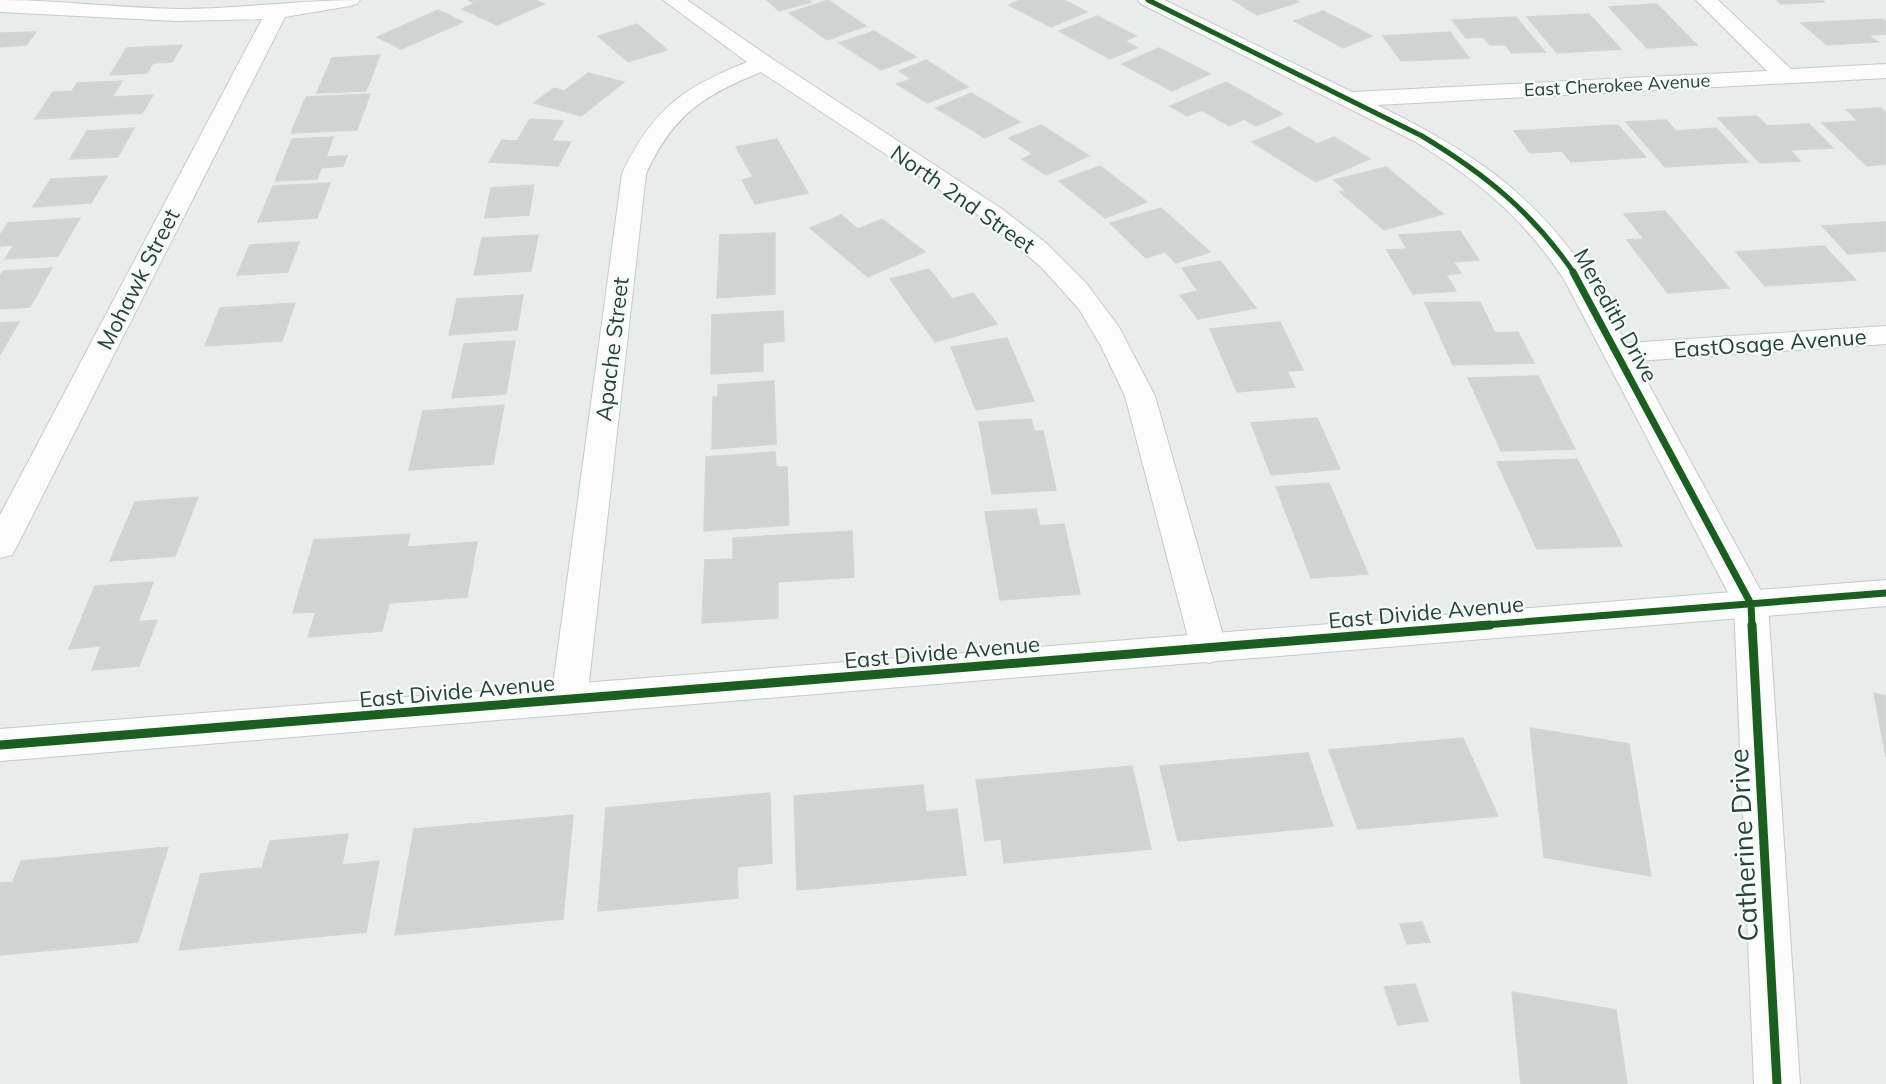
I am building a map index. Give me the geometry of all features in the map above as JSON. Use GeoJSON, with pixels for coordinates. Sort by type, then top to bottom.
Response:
{"type":"FeatureCollection","features":[{"type":"Feature","properties":{"kind":"street"},"geometry":{"type":"LineString","coordinates":[[0,6],[212,16],[276,13],[350,0]]}},
{"type":"Feature","properties":{"kind":"street","name":"North 2nd Street"},"geometry":{"type":"LineString","coordinates":[[673,0],[1019,234],[1072,285],[1098,316],[1122,357],[1140,396],[1209,649]]}},
{"type":"Feature","properties":{"kind":"street","name":"Meredith Drive"},"geometry":{"type":"LineString","coordinates":[[1148,0],[1422,136],[1452,153],[1504,190],[1526,210],[1563,256],[1618,353],[1751,604]]}},
{"type":"Feature","properties":{"kind":"street"},"geometry":{"type":"LineString","coordinates":[[1706,0],[1785,76]]}},
{"type":"Feature","properties":{"kind":"street","name":"Mohawk Street"},"geometry":{"type":"LineString","coordinates":[[0,546],[276,13]]}},
{"type":"Feature","properties":{"kind":"street","name":"Apache Street"},"geometry":{"type":"LineString","coordinates":[[568,700],[634,174],[651,138],[679,106],[712,84],[763,63]]}},
{"type":"Feature","properties":{"kind":"street","name":"East Cherokee Avenue"},"geometry":{"type":"LineString","coordinates":[[1347,99],[1886,71]]}},
{"type":"Feature","properties":{"kind":"street","name":"EastOsage Avenue"},"geometry":{"type":"LineString","coordinates":[[1618,353],[1886,335]]}},
{"type":"Feature","properties":{"kind":"street","name":"East Divide Avenue"},"geometry":{"type":"LineString","coordinates":[[0,746],[1886,593]]}},
{"type":"Feature","properties":{"kind":"street","name":"Catherine Drive"},"geometry":{"type":"LineString","coordinates":[[1751,604],[1777,1084]]}},
{"type":"Feature","properties":{"kind":"building"},"geometry":{"type":"Polygon","coordinates":[[[468,0],[535,0],[544,4],[497,25],[462,9],[475,3],[468,0]]]}},
{"type":"Feature","properties":{"kind":"building"},"geometry":{"type":"Polygon","coordinates":[[[767,0],[809,0],[811,2],[779,11],[767,0]]]}},
{"type":"Feature","properties":{"kind":"building"},"geometry":{"type":"Polygon","coordinates":[[[828,0],[866,26],[827,40],[789,13],[828,0]]]}},
{"type":"Feature","properties":{"kind":"building"},"geometry":{"type":"Polygon","coordinates":[[[1020,0],[1064,0],[1087,12],[1051,27],[1009,5],[1020,0]]]}},
{"type":"Feature","properties":{"kind":"building"},"geometry":{"type":"Polygon","coordinates":[[[1233,0],[1296,0],[1299,2],[1257,15],[1233,0]]]}},
{"type":"Feature","properties":{"kind":"building"},"geometry":{"type":"Polygon","coordinates":[[[1777,0],[1822,0],[1824,2],[1781,4],[1777,0]]]}},
{"type":"Feature","properties":{"kind":"building"},"geometry":{"type":"Polygon","coordinates":[[[1657,4],[1697,45],[1647,48],[1609,7],[1657,4]]]}},
{"type":"Feature","properties":{"kind":"building"},"geometry":{"type":"Polygon","coordinates":[[[438,10],[463,22],[401,49],[377,37],[438,10]]]}},
{"type":"Feature","properties":{"kind":"building"},"geometry":{"type":"Polygon","coordinates":[[[1323,11],[1372,36],[1343,48],[1294,21],[1323,11]]]}},
{"type":"Feature","properties":{"kind":"building"},"geometry":{"type":"Polygon","coordinates":[[[1589,14],[1621,49],[1557,53],[1527,17],[1589,14]]]}},
{"type":"Feature","properties":{"kind":"building"},"geometry":{"type":"Polygon","coordinates":[[[1097,16],[1136,36],[1125,41],[1137,48],[1110,59],[1059,31],[1097,16]]]}},
{"type":"Feature","properties":{"kind":"building"},"geometry":{"type":"Polygon","coordinates":[[[1516,17],[1545,52],[1512,53],[1505,45],[1490,45],[1483,37],[1466,38],[1452,20],[1516,17]]]}},
{"type":"Feature","properties":{"kind":"building"},"geometry":{"type":"Polygon","coordinates":[[[1882,19],[1886,22],[1886,34],[1868,35],[1878,42],[1827,45],[1801,23],[1882,19]]]}},
{"type":"Feature","properties":{"kind":"building"},"geometry":{"type":"Polygon","coordinates":[[[637,24],[667,50],[628,62],[598,36],[637,24]]]}},
{"type":"Feature","properties":{"kind":"building"},"geometry":{"type":"Polygon","coordinates":[[[874,31],[916,57],[881,70],[839,43],[874,31]]]}},
{"type":"Feature","properties":{"kind":"building"},"geometry":{"type":"Polygon","coordinates":[[[36,32],[26,45],[0,47],[0,33],[36,32]]]}},
{"type":"Feature","properties":{"kind":"building"},"geometry":{"type":"Polygon","coordinates":[[[1450,32],[1469,58],[1401,61],[1383,36],[1450,32]]]}},
{"type":"Feature","properties":{"kind":"building"},"geometry":{"type":"Polygon","coordinates":[[[182,45],[172,62],[153,63],[147,73],[110,75],[127,48],[182,45]]]}},
{"type":"Feature","properties":{"kind":"building"},"geometry":{"type":"Polygon","coordinates":[[[1159,48],[1210,74],[1172,91],[1122,64],[1159,48]]]}},
{"type":"Feature","properties":{"kind":"building"},"geometry":{"type":"Polygon","coordinates":[[[380,55],[366,91],[317,93],[332,58],[380,55]]]}},
{"type":"Feature","properties":{"kind":"building"},"geometry":{"type":"Polygon","coordinates":[[[926,60],[968,87],[927,103],[897,84],[911,79],[899,71],[926,60]]]}},
{"type":"Feature","properties":{"kind":"building"},"geometry":{"type":"Polygon","coordinates":[[[588,73],[624,82],[581,116],[534,103],[554,88],[564,91],[588,73]]]}},
{"type":"Feature","properties":{"kind":"building"},"geometry":{"type":"Polygon","coordinates":[[[122,81],[112,97],[153,95],[142,113],[35,119],[53,92],[72,91],[77,83],[122,81]]]}},
{"type":"Feature","properties":{"kind":"building"},"geometry":{"type":"Polygon","coordinates":[[[1226,82],[1283,114],[1256,126],[1244,119],[1229,126],[1202,110],[1187,116],[1170,106],[1226,82]]]}},
{"type":"Feature","properties":{"kind":"building"},"geometry":{"type":"Polygon","coordinates":[[[971,93],[1020,122],[985,138],[936,108],[971,93]]]}},
{"type":"Feature","properties":{"kind":"building"},"geometry":{"type":"Polygon","coordinates":[[[370,94],[357,130],[291,133],[306,97],[370,94]]]}},
{"type":"Feature","properties":{"kind":"building"},"geometry":{"type":"Polygon","coordinates":[[[1881,108],[1886,113],[1886,164],[1867,166],[1822,123],[1858,121],[1847,110],[1881,108]]]}},
{"type":"Feature","properties":{"kind":"building"},"geometry":{"type":"Polygon","coordinates":[[[1757,116],[1767,126],[1809,124],[1833,148],[1790,150],[1800,161],[1760,163],[1718,118],[1757,116]]]}},
{"type":"Feature","properties":{"kind":"building"},"geometry":{"type":"Polygon","coordinates":[[[530,119],[563,121],[552,141],[571,142],[558,166],[489,162],[502,140],[517,141],[530,119]]]}},
{"type":"Feature","properties":{"kind":"building"},"geometry":{"type":"Polygon","coordinates":[[[1666,120],[1676,131],[1716,128],[1748,162],[1665,167],[1626,122],[1666,120]]]}},
{"type":"Feature","properties":{"kind":"building"},"geometry":{"type":"Polygon","coordinates":[[[1041,125],[1089,156],[1046,175],[1022,159],[1033,154],[1009,138],[1041,125]]]}},
{"type":"Feature","properties":{"kind":"building"},"geometry":{"type":"Polygon","coordinates":[[[1618,125],[1646,157],[1571,162],[1562,151],[1530,153],[1514,131],[1618,125]]]}},
{"type":"Feature","properties":{"kind":"building"},"geometry":{"type":"Polygon","coordinates":[[[1289,127],[1317,144],[1334,137],[1370,159],[1316,182],[1252,142],[1289,127]]]}},
{"type":"Feature","properties":{"kind":"building"},"geometry":{"type":"Polygon","coordinates":[[[134,128],[118,157],[70,159],[87,131],[134,128]]]}},
{"type":"Feature","properties":{"kind":"building"},"geometry":{"type":"Polygon","coordinates":[[[333,137],[326,157],[347,156],[343,166],[321,168],[317,179],[275,181],[292,139],[333,137]]]}},
{"type":"Feature","properties":{"kind":"building"},"geometry":{"type":"Polygon","coordinates":[[[777,139],[808,193],[755,204],[742,180],[753,177],[736,147],[777,139]]]}},
{"type":"Feature","properties":{"kind":"building"},"geometry":{"type":"Polygon","coordinates":[[[1100,166],[1147,202],[1105,218],[1059,181],[1100,166]]]}},
{"type":"Feature","properties":{"kind":"building"},"geometry":{"type":"Polygon","coordinates":[[[1386,167],[1443,214],[1384,230],[1340,192],[1346,191],[1334,180],[1386,167]]]}},
{"type":"Feature","properties":{"kind":"building"},"geometry":{"type":"Polygon","coordinates":[[[107,176],[91,203],[33,207],[51,179],[107,176]]]}},
{"type":"Feature","properties":{"kind":"building"},"geometry":{"type":"Polygon","coordinates":[[[330,183],[317,218],[258,222],[273,186],[330,183]]]}},
{"type":"Feature","properties":{"kind":"building"},"geometry":{"type":"Polygon","coordinates":[[[534,185],[529,215],[485,218],[491,188],[534,185]]]}},
{"type":"Feature","properties":{"kind":"building"},"geometry":{"type":"Polygon","coordinates":[[[1161,208],[1210,252],[1176,263],[1165,252],[1146,258],[1110,223],[1161,208]]]}},
{"type":"Feature","properties":{"kind":"building"},"geometry":{"type":"Polygon","coordinates":[[[1665,211],[1729,288],[1668,293],[1627,240],[1644,239],[1624,214],[1665,211]]]}},
{"type":"Feature","properties":{"kind":"building"},"geometry":{"type":"Polygon","coordinates":[[[841,215],[858,229],[882,219],[925,252],[868,277],[810,228],[841,215]]]}},
{"type":"Feature","properties":{"kind":"building"},"geometry":{"type":"Polygon","coordinates":[[[80,218],[58,256],[5,259],[14,245],[0,246],[0,235],[8,223],[80,218]]]}},
{"type":"Feature","properties":{"kind":"building"},"geometry":{"type":"Polygon","coordinates":[[[1886,222],[1886,251],[1848,254],[1822,226],[1886,222]]]}},
{"type":"Feature","properties":{"kind":"building"},"geometry":{"type":"Polygon","coordinates":[[[1460,231],[1479,260],[1453,262],[1461,273],[1446,275],[1456,291],[1413,294],[1387,250],[1407,249],[1399,235],[1460,231]]]}},
{"type":"Feature","properties":{"kind":"building"},"geometry":{"type":"Polygon","coordinates":[[[775,233],[775,294],[717,298],[720,235],[775,233]]]}},
{"type":"Feature","properties":{"kind":"building"},"geometry":{"type":"Polygon","coordinates":[[[538,235],[531,271],[474,275],[482,238],[538,235]]]}},
{"type":"Feature","properties":{"kind":"building"},"geometry":{"type":"Polygon","coordinates":[[[299,242],[288,272],[237,275],[250,245],[299,242]]]}},
{"type":"Feature","properties":{"kind":"building"},"geometry":{"type":"Polygon","coordinates":[[[1824,246],[1856,280],[1765,286],[1736,252],[1824,246]]]}},
{"type":"Feature","properties":{"kind":"building"},"geometry":{"type":"Polygon","coordinates":[[[1220,261],[1256,308],[1198,319],[1180,295],[1198,291],[1182,268],[1220,261]]]}},
{"type":"Feature","properties":{"kind":"building"},"geometry":{"type":"Polygon","coordinates":[[[52,268],[30,307],[0,309],[0,276],[3,271],[52,268]]]}},
{"type":"Feature","properties":{"kind":"building"},"geometry":{"type":"Polygon","coordinates":[[[929,269],[952,299],[973,293],[997,324],[935,342],[890,279],[929,269]]]}},
{"type":"Feature","properties":{"kind":"building"},"geometry":{"type":"Polygon","coordinates":[[[523,295],[517,330],[449,335],[457,299],[523,295]]]}},
{"type":"Feature","properties":{"kind":"building"},"geometry":{"type":"Polygon","coordinates":[[[1480,302],[1495,333],[1518,332],[1534,363],[1453,365],[1425,303],[1480,302]]]}},
{"type":"Feature","properties":{"kind":"building"},"geometry":{"type":"Polygon","coordinates":[[[295,303],[282,341],[205,346],[220,308],[295,303]]]}},
{"type":"Feature","properties":{"kind":"building"},"geometry":{"type":"Polygon","coordinates":[[[783,311],[784,341],[763,343],[763,371],[711,374],[712,315],[783,311]]]}},
{"type":"Feature","properties":{"kind":"building"},"geometry":{"type":"Polygon","coordinates":[[[19,322],[0,354],[0,323],[19,322]]]}},
{"type":"Feature","properties":{"kind":"building"},"geometry":{"type":"Polygon","coordinates":[[[1280,322],[1303,370],[1287,371],[1295,387],[1237,392],[1210,329],[1280,322]]]}},
{"type":"Feature","properties":{"kind":"building"},"geometry":{"type":"Polygon","coordinates":[[[1007,338],[1034,401],[976,410],[951,347],[1007,338]]]}},
{"type":"Feature","properties":{"kind":"building"},"geometry":{"type":"Polygon","coordinates":[[[515,341],[506,394],[452,398],[464,344],[515,341]]]}},
{"type":"Feature","properties":{"kind":"building"},"geometry":{"type":"Polygon","coordinates":[[[1538,376],[1575,449],[1501,451],[1468,378],[1538,376]]]}},
{"type":"Feature","properties":{"kind":"building"},"geometry":{"type":"Polygon","coordinates":[[[774,381],[776,444],[712,449],[713,397],[718,397],[718,385],[774,381]]]}},
{"type":"Feature","properties":{"kind":"building"},"geometry":{"type":"Polygon","coordinates":[[[504,405],[493,464],[409,470],[423,411],[504,405]]]}},
{"type":"Feature","properties":{"kind":"building"},"geometry":{"type":"Polygon","coordinates":[[[1317,418],[1340,469],[1271,475],[1251,423],[1317,418]]]}},
{"type":"Feature","properties":{"kind":"building"},"geometry":{"type":"Polygon","coordinates":[[[1031,419],[1034,431],[1043,431],[1056,490],[992,494],[979,422],[1031,419]]]}},
{"type":"Feature","properties":{"kind":"building"},"geometry":{"type":"Polygon","coordinates":[[[775,452],[776,467],[787,467],[789,525],[704,531],[706,457],[775,452]]]}},
{"type":"Feature","properties":{"kind":"building"},"geometry":{"type":"Polygon","coordinates":[[[1577,459],[1622,546],[1537,549],[1497,462],[1577,459]]]}},
{"type":"Feature","properties":{"kind":"building"},"geometry":{"type":"Polygon","coordinates":[[[1329,483],[1368,574],[1311,578],[1276,487],[1329,483]]]}},
{"type":"Feature","properties":{"kind":"building"},"geometry":{"type":"Polygon","coordinates":[[[198,497],[175,556],[110,561],[135,502],[198,497]]]}},
{"type":"Feature","properties":{"kind":"building"},"geometry":{"type":"Polygon","coordinates":[[[1036,509],[1040,526],[1064,524],[1080,594],[1000,600],[985,512],[1036,509]]]}},
{"type":"Feature","properties":{"kind":"building"},"geometry":{"type":"Polygon","coordinates":[[[852,531],[854,577],[778,582],[778,618],[702,623],[705,560],[733,559],[733,538],[852,531]]]}},
{"type":"Feature","properties":{"kind":"building"},"geometry":{"type":"Polygon","coordinates":[[[410,534],[407,547],[477,542],[467,597],[389,603],[382,631],[308,637],[316,612],[293,613],[314,540],[410,534]]]}},
{"type":"Feature","properties":{"kind":"building"},"geometry":{"type":"Polygon","coordinates":[[[153,582],[138,622],[157,620],[139,666],[92,670],[101,646],[69,649],[95,586],[153,582]]]}},
{"type":"Feature","properties":{"kind":"building"},"geometry":{"type":"Polygon","coordinates":[[[1874,693],[1886,696],[1886,757],[1874,693]]]}},
{"type":"Feature","properties":{"kind":"building"},"geometry":{"type":"Polygon","coordinates":[[[1530,728],[1629,744],[1651,876],[1544,857],[1530,728]]]}},
{"type":"Feature","properties":{"kind":"building"},"geometry":{"type":"Polygon","coordinates":[[[1463,738],[1498,816],[1358,829],[1329,750],[1463,738]]]}},
{"type":"Feature","properties":{"kind":"building"},"geometry":{"type":"Polygon","coordinates":[[[1308,753],[1333,826],[1178,841],[1160,766],[1308,753]]]}},
{"type":"Feature","properties":{"kind":"building"},"geometry":{"type":"Polygon","coordinates":[[[1132,766],[1151,849],[1004,863],[1001,839],[985,841],[976,780],[1132,766]]]}},
{"type":"Feature","properties":{"kind":"building"},"geometry":{"type":"Polygon","coordinates":[[[923,785],[926,812],[957,809],[966,875],[797,890],[794,796],[923,785]]]}},
{"type":"Feature","properties":{"kind":"building"},"geometry":{"type":"Polygon","coordinates":[[[770,793],[772,863],[737,867],[738,898],[598,911],[606,808],[770,793]]]}},
{"type":"Feature","properties":{"kind":"building"},"geometry":{"type":"Polygon","coordinates":[[[573,815],[563,919],[395,935],[414,829],[573,815]]]}},
{"type":"Feature","properties":{"kind":"building"},"geometry":{"type":"Polygon","coordinates":[[[348,834],[342,865],[379,861],[366,932],[179,950],[201,874],[262,868],[270,841],[348,834]]]}},
{"type":"Feature","properties":{"kind":"building"},"geometry":{"type":"Polygon","coordinates":[[[168,847],[138,942],[0,955],[0,883],[13,882],[21,861],[168,847]]]}},
{"type":"Feature","properties":{"kind":"building"},"geometry":{"type":"Polygon","coordinates":[[[1422,922],[1430,942],[1407,944],[1400,924],[1422,922]]]}},
{"type":"Feature","properties":{"kind":"building"},"geometry":{"type":"Polygon","coordinates":[[[1415,984],[1428,1021],[1398,1025],[1384,987],[1415,984]]]}},
{"type":"Feature","properties":{"kind":"building"},"geometry":{"type":"Polygon","coordinates":[[[1512,992],[1616,1010],[1627,1084],[1521,1084],[1512,992]]]}},
{"type":"Feature","properties":{"kind":"cycle path"},"geometry":{"type":"LineString","coordinates":[[1148,0],[1422,136],[1447,151],[1491,181],[1528,215],[1562,256],[1579,281],[1751,604],[1777,1084]]}},
{"type":"Feature","properties":{"kind":"cycle path"},"geometry":{"type":"LineString","coordinates":[[0,745],[1886,593]]}}]}
